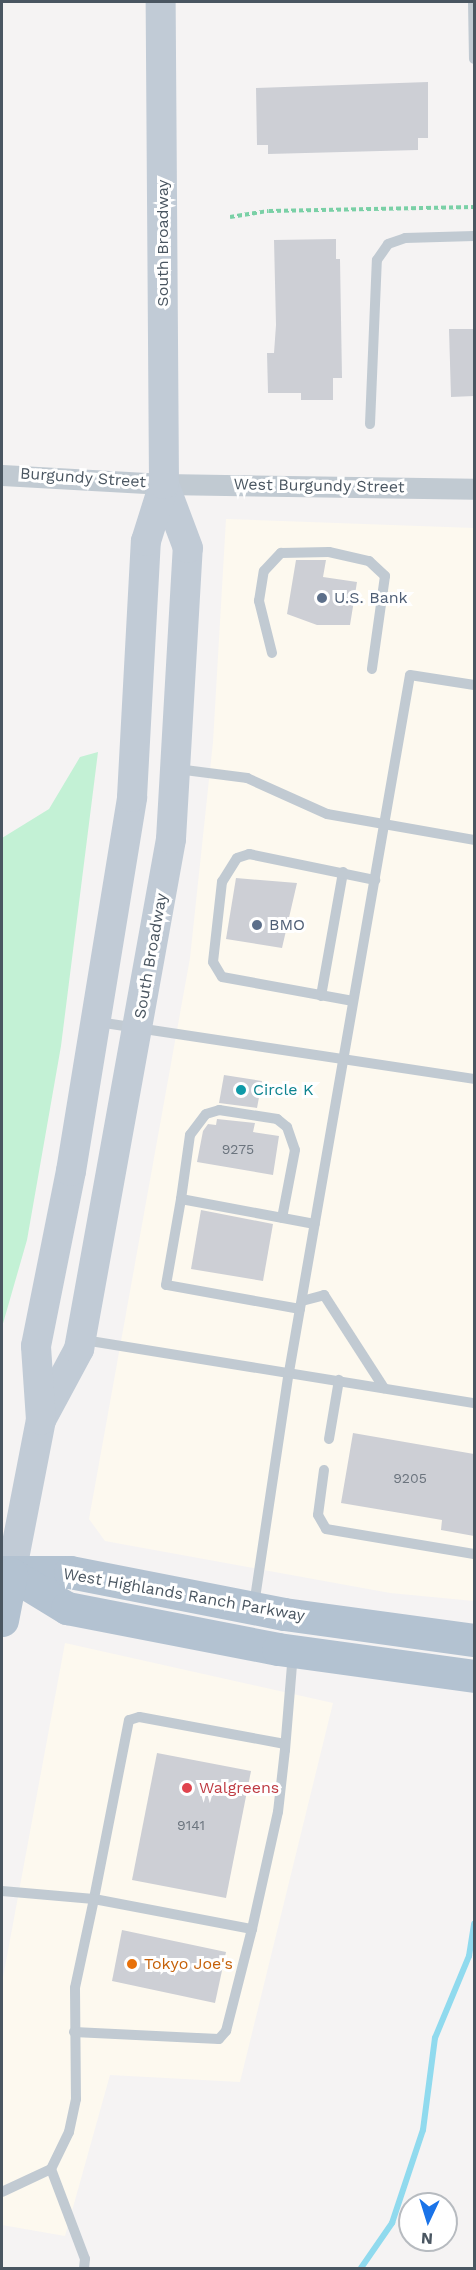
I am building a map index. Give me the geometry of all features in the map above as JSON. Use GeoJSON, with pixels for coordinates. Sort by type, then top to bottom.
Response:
{"type":"FeatureCollection","features":[{"type":"Feature","properties":{"kind":"main road","name":"South Broadway"},"geometry":{"type":"LineString","coordinates":[[41,1420],[36,1346],[97,1022],[132,797],[146,541],[164,484],[161,2]]}},
{"type":"Feature","properties":{"kind":"main road","name":"South Broadway"},"geometry":{"type":"LineString","coordinates":[[2,1620],[6,1573],[41,1420],[81,1339],[139,1028],[171,839],[188,548],[164,484]]}},
{"type":"Feature","properties":{"kind":"main road","name":"West Highlands Ranch Parkway"},"geometry":{"type":"LineString","coordinates":[[6,1573],[70,1572],[254,1608],[474,1640]]}},
{"type":"Feature","properties":{"kind":"main road","name":"West Highlands Ranch Parkway"},"geometry":{"type":"LineString","coordinates":[[6,1573],[67,1608],[293,1651],[474,1676]]}},
{"type":"Feature","properties":{"kind":"street","name":"Burgundy Street"},"geometry":{"type":"LineString","coordinates":[[2,475],[164,484]]}},
{"type":"Feature","properties":{"kind":"street","name":"West Burgundy Street"},"geometry":{"type":"LineString","coordinates":[[164,484],[474,489]]}},
{"type":"Feature","properties":{"kind":"lane"},"geometry":{"type":"LineString","coordinates":[[473,2],[474,59]]}},
{"type":"Feature","properties":{"kind":"lane"},"geometry":{"type":"LineString","coordinates":[[370,424],[377,260],[388,244],[405,238],[474,236]]}},
{"type":"Feature","properties":{"kind":"lane"},"geometry":{"type":"LineString","coordinates":[[272,653],[259,601],[264,571],[281,553],[329,552],[369,561],[385,576],[372,669]]}},
{"type":"Feature","properties":{"kind":"lane"},"geometry":{"type":"LineString","coordinates":[[254,1608],[289,1372],[410,675],[474,685]]}},
{"type":"Feature","properties":{"kind":"lane"},"geometry":{"type":"LineString","coordinates":[[176,769],[247,778],[304,807],[474,840]]}},
{"type":"Feature","properties":{"kind":"lane"},"geometry":{"type":"LineString","coordinates":[[353,1001],[234,982],[216,969],[222,882],[237,858],[268,854],[375,880]]}},
{"type":"Feature","properties":{"kind":"lane"},"geometry":{"type":"LineString","coordinates":[[321,996],[343,872]]}},
{"type":"Feature","properties":{"kind":"lane"},"geometry":{"type":"LineString","coordinates":[[97,1022],[474,1079]]}},
{"type":"Feature","properties":{"kind":"lane"},"geometry":{"type":"LineString","coordinates":[[282,1218],[295,1150],[288,1127],[277,1119],[219,1110],[206,1114],[190,1135],[166,1285],[301,1305],[324,1295],[384,1388]]}},
{"type":"Feature","properties":{"kind":"lane"},"geometry":{"type":"LineString","coordinates":[[181,1199],[315,1224]]}},
{"type":"Feature","properties":{"kind":"lane"},"geometry":{"type":"LineString","coordinates":[[81,1339],[474,1403]]}},
{"type":"Feature","properties":{"kind":"lane"},"geometry":{"type":"LineString","coordinates":[[329,1439],[339,1380]]}},
{"type":"Feature","properties":{"kind":"lane"},"geometry":{"type":"LineString","coordinates":[[324,1470],[318,1515],[326,1529],[474,1554]]}},
{"type":"Feature","properties":{"kind":"lane"},"geometry":{"type":"LineString","coordinates":[[74,2032],[219,2039],[226,2031],[278,1812],[293,1651]]}},
{"type":"Feature","properties":{"kind":"lane"},"geometry":{"type":"LineString","coordinates":[[2,2192],[51,2169],[69,2132],[76,2099],[75,1988],[129,1720],[139,1717],[285,1744]]}},
{"type":"Feature","properties":{"kind":"lane"},"geometry":{"type":"LineString","coordinates":[[2,1892],[94,1899],[252,1929]]}},
{"type":"Feature","properties":{"kind":"lane"},"geometry":{"type":"LineString","coordinates":[[51,2169],[85,2259],[84,2268]]}},
{"type":"Feature","properties":{"kind":"path"},"geometry":{"type":"LineString","coordinates":[[230,216],[269,211],[474,207]]}},
{"type":"Feature","properties":{"kind":"shaded area"},"geometry":{"type":"Polygon","coordinates":[[[226,519],[474,528],[474,1601],[390,1593],[105,1541],[89,1519],[190,958],[213,742],[226,519]]]}},
{"type":"Feature","properties":{"kind":"shaded area"},"geometry":{"type":"Polygon","coordinates":[[[65,1643],[333,1703],[240,2082],[110,2075],[65,2236],[2,2225],[2,1983],[65,1643]]]}},
{"type":"Feature","properties":{"kind":"green space"},"geometry":{"type":"Polygon","coordinates":[[[98,752],[61,1046],[27,1240],[2,1327],[2,838],[49,809],[80,757],[98,752]]]}},
{"type":"Feature","properties":{"kind":"building"},"geometry":{"type":"Polygon","coordinates":[[[428,82],[428,138],[418,138],[418,150],[268,154],[268,145],[257,145],[256,88],[428,82]]]}},
{"type":"Feature","properties":{"kind":"building"},"geometry":{"type":"Polygon","coordinates":[[[336,239],[336,259],[340,259],[342,378],[333,378],[333,400],[301,400],[301,393],[268,393],[267,353],[274,353],[276,325],[274,240],[336,239]]]}},
{"type":"Feature","properties":{"kind":"building"},"geometry":{"type":"Polygon","coordinates":[[[449,329],[474,329],[474,396],[451,397],[449,329]]]}},
{"type":"Feature","properties":{"kind":"building","name":"U.S. Bank"},"geometry":{"type":"Polygon","coordinates":[[[296,560],[326,560],[323,577],[357,582],[350,625],[317,625],[287,614],[296,560]]]}},
{"type":"Feature","properties":{"kind":"building","name":"BMO"},"geometry":{"type":"Polygon","coordinates":[[[236,878],[297,883],[282,948],[226,939],[236,878]]]}},
{"type":"Feature","properties":{"kind":"building","name":"Circle K"},"geometry":{"type":"Polygon","coordinates":[[[224,1075],[262,1081],[257,1108],[219,1103],[224,1075]]]}},
{"type":"Feature","properties":{"kind":"building","name":"Circle K"},"geometry":{"type":"Polygon","coordinates":[[[217,1119],[255,1123],[253,1132],[279,1136],[273,1175],[197,1162],[203,1131],[208,1124],[216,1125],[217,1119]]]}},
{"type":"Feature","properties":{"kind":"building"},"geometry":{"type":"Polygon","coordinates":[[[201,1210],[273,1224],[263,1281],[191,1269],[201,1210]]]}},
{"type":"Feature","properties":{"kind":"building"},"geometry":{"type":"Polygon","coordinates":[[[353,1433],[474,1454],[474,1536],[441,1530],[442,1520],[341,1503],[353,1433]]]}},
{"type":"Feature","properties":{"kind":"building","name":"Walgreens"},"geometry":{"type":"Polygon","coordinates":[[[157,1753],[251,1771],[226,1898],[132,1880],[157,1753]]]}},
{"type":"Feature","properties":{"kind":"building"},"geometry":{"type":"Polygon","coordinates":[[[122,1930],[226,1952],[215,2003],[112,1981],[122,1930]]]}},
{"type":"Feature","properties":{"kind":"waterway"},"geometry":{"type":"LineString","coordinates":[[361,2268],[392,2223],[423,2130],[435,2038],[469,1956],[474,1923]]}},
{"type":"Feature","properties":{"kind":"place","name":"U.S. Bank"},"geometry":{"type":"Point","coordinates":[322,598]}},
{"type":"Feature","properties":{"kind":"place","name":"BMO"},"geometry":{"type":"Point","coordinates":[257,925]}},
{"type":"Feature","properties":{"kind":"place","name":"Circle K"},"geometry":{"type":"Point","coordinates":[241,1090]}},
{"type":"Feature","properties":{"kind":"place","name":"Walgreens"},"geometry":{"type":"Point","coordinates":[187,1788]}},
{"type":"Feature","properties":{"kind":"place","name":"Tokyo Joe's"},"geometry":{"type":"Point","coordinates":[132,1964]}}]}
